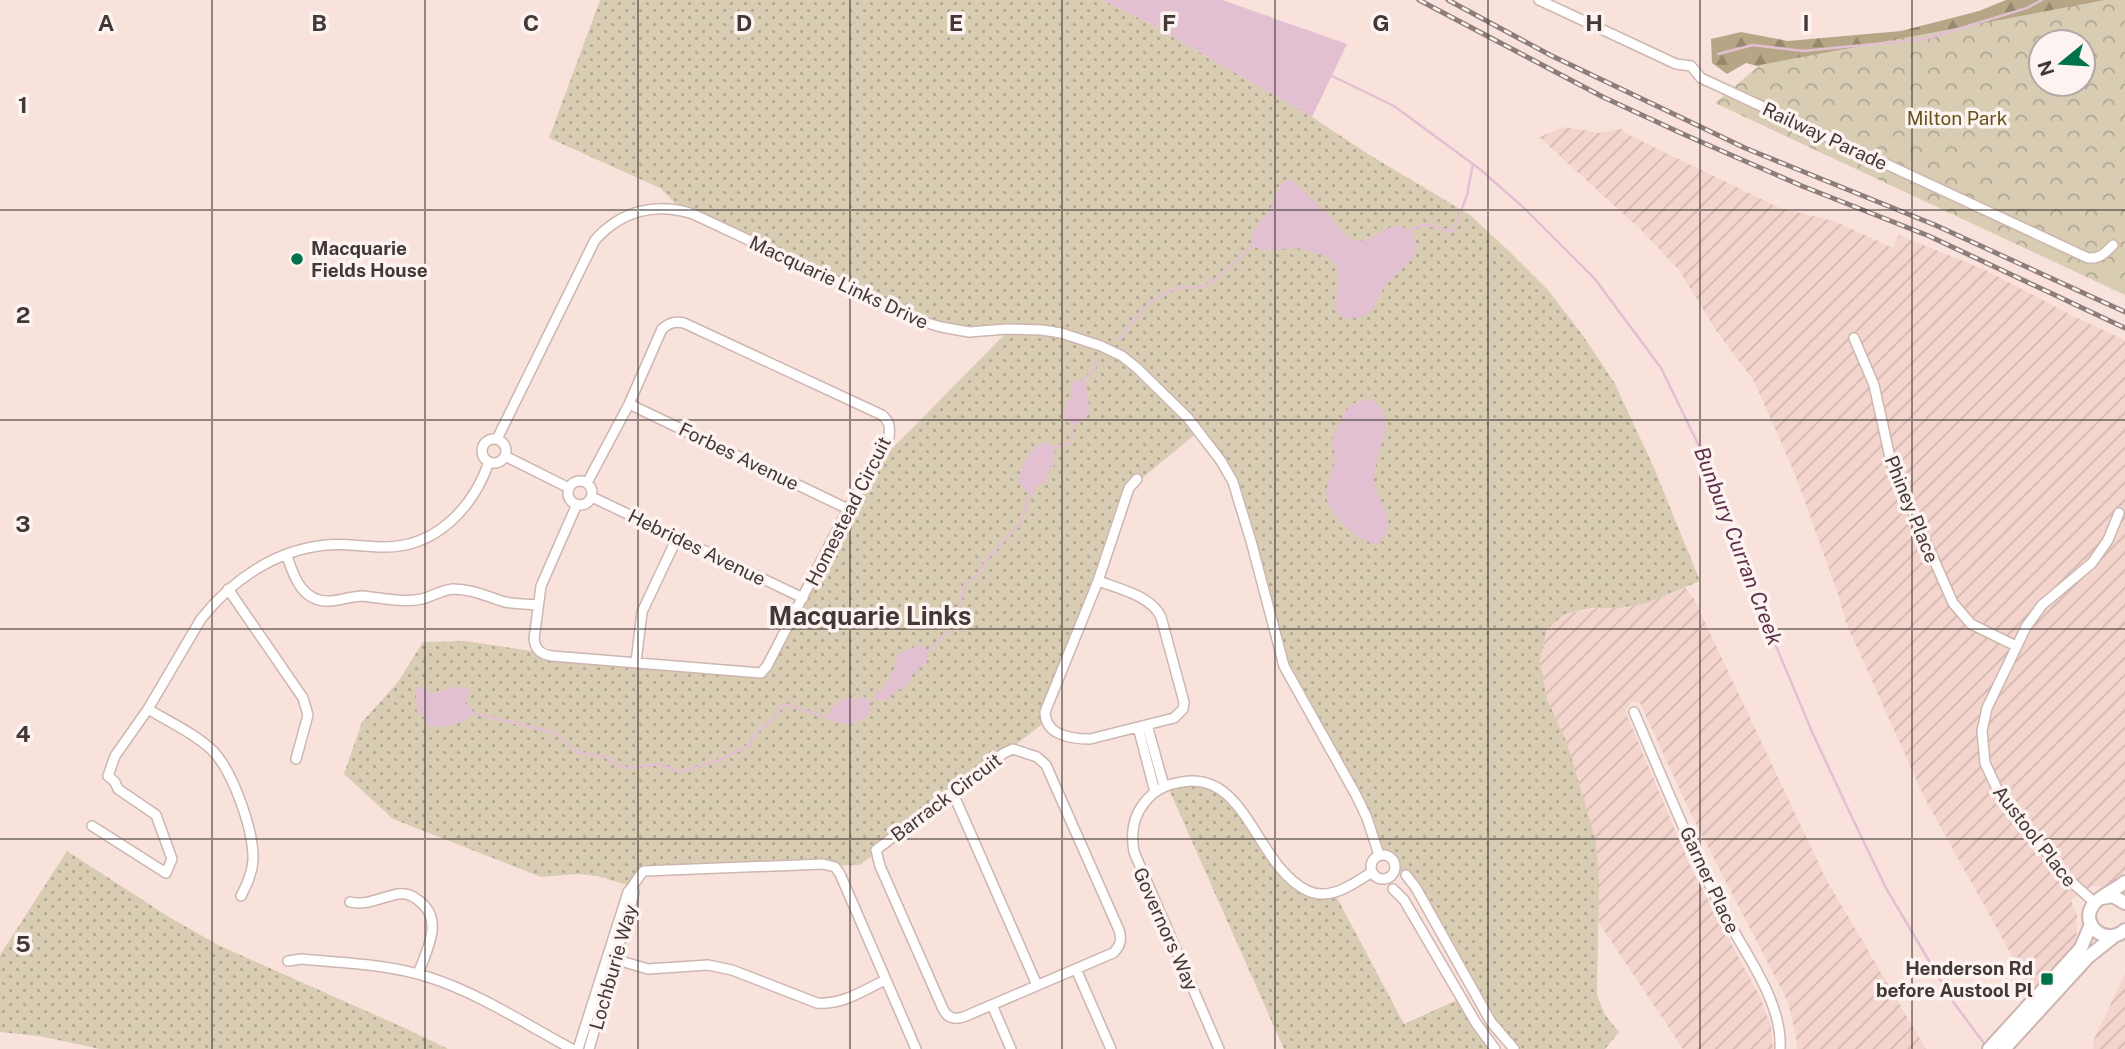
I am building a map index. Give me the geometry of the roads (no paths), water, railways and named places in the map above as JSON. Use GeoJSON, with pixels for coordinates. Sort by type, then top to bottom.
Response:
{"type":"FeatureCollection","features":[{"type":"Feature","properties":{"kind":"main road"},"geometry":{"type":"LineString","coordinates":[[2004,1049],[2081,948],[2091,924],[2090,913],[2098,900],[2125,882]]}},
{"type":"Feature","properties":{"kind":"main road"},"geometry":{"type":"LineString","coordinates":[[2098,900],[2116,897],[2125,903]]}},
{"type":"Feature","properties":{"kind":"main road"},"geometry":{"type":"LineString","coordinates":[[2091,924],[2098,933],[2120,935]]}},
{"type":"Feature","properties":{"kind":"main road"},"geometry":{"type":"LineString","coordinates":[[1989,1049],[2088,957],[2120,935]]}},
{"type":"Feature","properties":{"kind":"street","name":"Railway Parade"},"geometry":{"type":"LineString","coordinates":[[1539,0],[1676,64],[1691,66],[1703,79],[2088,258],[2104,255],[2113,245]]}},
{"type":"Feature","properties":{"kind":"street","name":"Macquarie Links Drive"},"geometry":{"type":"LineString","coordinates":[[497,439],[595,240],[613,223],[636,211],[673,209],[693,214],[909,316],[941,327],[969,332],[1042,330],[1101,346],[1122,356],[1168,397],[1210,446],[1233,482],[1284,666],[1356,795],[1379,855]]}},
{"type":"Feature","properties":{"kind":"street","name":"Homestead Circuit"},"geometry":{"type":"LineString","coordinates":[[577,505],[543,580],[534,639],[542,654],[761,673],[889,438],[890,428],[888,420],[882,415],[696,328],[675,321],[662,329],[629,404],[587,483]]}},
{"type":"Feature","properties":{"kind":"street","name":"Phiney Place"},"geometry":{"type":"LineString","coordinates":[[1854,338],[1874,385],[1891,462],[1952,603],[1971,624],[2016,646]]}},
{"type":"Feature","properties":{"kind":"street","name":"Forbes Avenue"},"geometry":{"type":"LineString","coordinates":[[629,404],[848,509]]}},
{"type":"Feature","properties":{"kind":"street"},"geometry":{"type":"LineString","coordinates":[[497,439],[505,448],[505,456],[498,462],[489,462],[483,457],[482,447],[490,440],[497,439]]}},
{"type":"Feature","properties":{"kind":"street"},"geometry":{"type":"LineString","coordinates":[[505,456],[569,488]]}},
{"type":"Feature","properties":{"kind":"street"},"geometry":{"type":"LineString","coordinates":[[92,826],[166,873],[172,859],[156,815],[118,789],[116,782],[108,776],[115,756],[148,709],[201,619],[219,596],[255,569],[305,549],[327,545],[401,546],[436,533],[463,509],[489,462]]}},
{"type":"Feature","properties":{"kind":"street"},"geometry":{"type":"LineString","coordinates":[[1098,581],[1148,601],[1158,609],[1184,702],[1180,714],[1174,718],[1082,739],[1048,728],[1045,712],[1098,581],[1129,488],[1137,479]]}},
{"type":"Feature","properties":{"kind":"street"},"geometry":{"type":"LineString","coordinates":[[576,481],[587,483],[592,489],[592,497],[586,503],[577,505],[569,497],[569,488],[576,481]]}},
{"type":"Feature","properties":{"kind":"street","name":"Hebrides Avenue"},"geometry":{"type":"LineString","coordinates":[[592,497],[803,598]]}},
{"type":"Feature","properties":{"kind":"street","name":"Austool Place"},"geometry":{"type":"LineString","coordinates":[[2098,900],[2078,890],[1998,791],[1985,763],[1982,743],[1985,716],[2026,627],[2042,605],[2092,563],[2100,553],[2119,513]]}},
{"type":"Feature","properties":{"kind":"street"},"geometry":{"type":"LineString","coordinates":[[636,662],[642,611],[677,538]]}},
{"type":"Feature","properties":{"kind":"street"},"geometry":{"type":"LineString","coordinates":[[287,556],[296,583],[303,591],[320,600],[332,601],[355,596],[409,600],[454,589],[469,590],[508,602],[538,605]]}},
{"type":"Feature","properties":{"kind":"street"},"geometry":{"type":"LineString","coordinates":[[228,589],[303,698],[308,715],[296,759]]}},
{"type":"Feature","properties":{"kind":"street"},"geometry":{"type":"LineString","coordinates":[[148,709],[207,746],[223,762],[230,776],[248,823],[253,847],[252,870],[241,896]]}},
{"type":"Feature","properties":{"kind":"street","name":"Garner Place"},"geometry":{"type":"LineString","coordinates":[[1634,712],[1721,909],[1770,1001],[1777,1020],[1780,1049]]}},
{"type":"Feature","properties":{"kind":"street"},"geometry":{"type":"LineString","coordinates":[[1142,726],[1164,786]]}},
{"type":"Feature","properties":{"kind":"street"},"geometry":{"type":"LineString","coordinates":[[1142,726],[1156,792]]}},
{"type":"Feature","properties":{"kind":"street","name":"Barrack Circuit"},"geometry":{"type":"LineString","coordinates":[[1009,750],[1037,758],[1046,765],[1121,936],[1115,951],[1076,969],[960,1019],[947,1015],[877,858],[876,850],[1009,750]]}},
{"type":"Feature","properties":{"kind":"street","name":"Governors Way"},"geometry":{"type":"LineString","coordinates":[[1219,1049],[1134,852],[1133,832],[1137,815],[1145,802],[1164,786],[1185,781],[1198,781],[1218,787],[1237,803],[1276,863],[1301,887],[1311,892],[1325,893],[1347,888],[1372,873]]}},
{"type":"Feature","properties":{"kind":"street"},"geometry":{"type":"LineString","coordinates":[[953,792],[1037,985]]}},
{"type":"Feature","properties":{"kind":"street"},"geometry":{"type":"LineString","coordinates":[[1379,855],[1392,859],[1394,870],[1390,876],[1383,879],[1372,873],[1371,862],[1379,855]]}},
{"type":"Feature","properties":{"kind":"street","name":"Lochburie Way"},"geometry":{"type":"LineString","coordinates":[[578,1049],[634,893],[633,888],[638,876],[644,872],[830,865],[840,874],[885,980]]}},
{"type":"Feature","properties":{"kind":"street"},"geometry":{"type":"LineString","coordinates":[[1406,875],[1416,888],[1491,1022],[1514,1049]]}},
{"type":"Feature","properties":{"kind":"street"},"geometry":{"type":"LineString","coordinates":[[1393,889],[1404,900],[1476,1023],[1495,1049]]}},
{"type":"Feature","properties":{"kind":"street"},"geometry":{"type":"LineString","coordinates":[[350,902],[363,904],[403,894],[413,896],[426,906],[432,915],[432,930],[418,974]]}},
{"type":"Feature","properties":{"kind":"street"},"geometry":{"type":"LineString","coordinates":[[611,958],[648,969],[708,965],[732,970],[825,1004],[841,1001],[885,980],[916,1049]]}},
{"type":"Feature","properties":{"kind":"street","name":"Lochburie Way"},"geometry":{"type":"LineString","coordinates":[[589,1049],[611,958]]}},
{"type":"Feature","properties":{"kind":"street"},"geometry":{"type":"LineString","coordinates":[[288,961],[301,959],[359,964],[418,974],[458,988],[572,1049]]}},
{"type":"Feature","properties":{"kind":"street"},"geometry":{"type":"LineString","coordinates":[[1076,969],[1111,1049]]}},
{"type":"Feature","properties":{"kind":"street"},"geometry":{"type":"LineString","coordinates":[[992,1005],[1011,1049]]}},
{"type":"Feature","properties":{"kind":"waterway"},"geometry":{"type":"LineString","coordinates":[[1718,54],[1753,45],[1803,51],[1925,39],[2027,8],[2042,0]]}},
{"type":"Feature","properties":{"kind":"waterway","name":"Bunbury Curran Creek"},"geometry":{"type":"LineString","coordinates":[[1328,74],[1394,106],[1481,170],[1524,208],[1595,279],[1661,368],[1716,481],[1765,620],[1849,811],[1886,888],[1954,1003],[1986,1046]]}},
{"type":"Feature","properties":{"kind":"waterway"},"geometry":{"type":"LineString","coordinates":[[1408,231],[1425,224],[1453,232],[1467,195],[1473,164]]}},
{"type":"Feature","properties":{"kind":"waterway"},"geometry":{"type":"LineString","coordinates":[[1119,340],[1152,301],[1180,288],[1206,285],[1252,246]]}},
{"type":"Feature","properties":{"kind":"waterway"},"geometry":{"type":"LineString","coordinates":[[1083,381],[1099,360]]}},
{"type":"Feature","properties":{"kind":"waterway"},"geometry":{"type":"LineString","coordinates":[[1054,448],[1070,443],[1072,424]]}},
{"type":"Feature","properties":{"kind":"waterway"},"geometry":{"type":"LineString","coordinates":[[928,651],[953,621],[965,583],[977,576],[988,558],[1020,524],[1030,495]]}},
{"type":"Feature","properties":{"kind":"waterway"},"geometry":{"type":"LineString","coordinates":[[869,703],[876,698]]}},
{"type":"Feature","properties":{"kind":"waterway"},"geometry":{"type":"LineString","coordinates":[[473,713],[555,733],[577,752],[608,758],[616,765],[628,768],[659,764],[680,772],[722,759],[749,745],[757,732],[771,721],[784,704],[826,717]]}},
{"type":"Feature","properties":{"kind":"railway"},"geometry":{"type":"LineString","coordinates":[[1419,0],[1603,97],[1802,186],[1929,236],[2125,328]]}},
{"type":"Feature","properties":{"kind":"railway"},"geometry":{"type":"LineString","coordinates":[[1448,0],[1550,55],[1745,148],[1935,225],[2125,312]]}},
{"type":"Feature","properties":{"kind":"place","name":"Macquarie Fields House"},"geometry":{"type":"Point","coordinates":[297,259]}},
{"type":"Feature","properties":{"kind":"place","name":"Henderson Rd before Austool Pl"},"geometry":{"type":"Point","coordinates":[2047,979]}},
{"type":"Feature","properties":{"kind":"district","name":"Macquarie Links"},"geometry":{"type":"Point","coordinates":[870,616]}},
{"type":"Feature","properties":{"kind":"park label","name":"Milton Park"},"geometry":{"type":"Point","coordinates":[1957,118]}}]}
